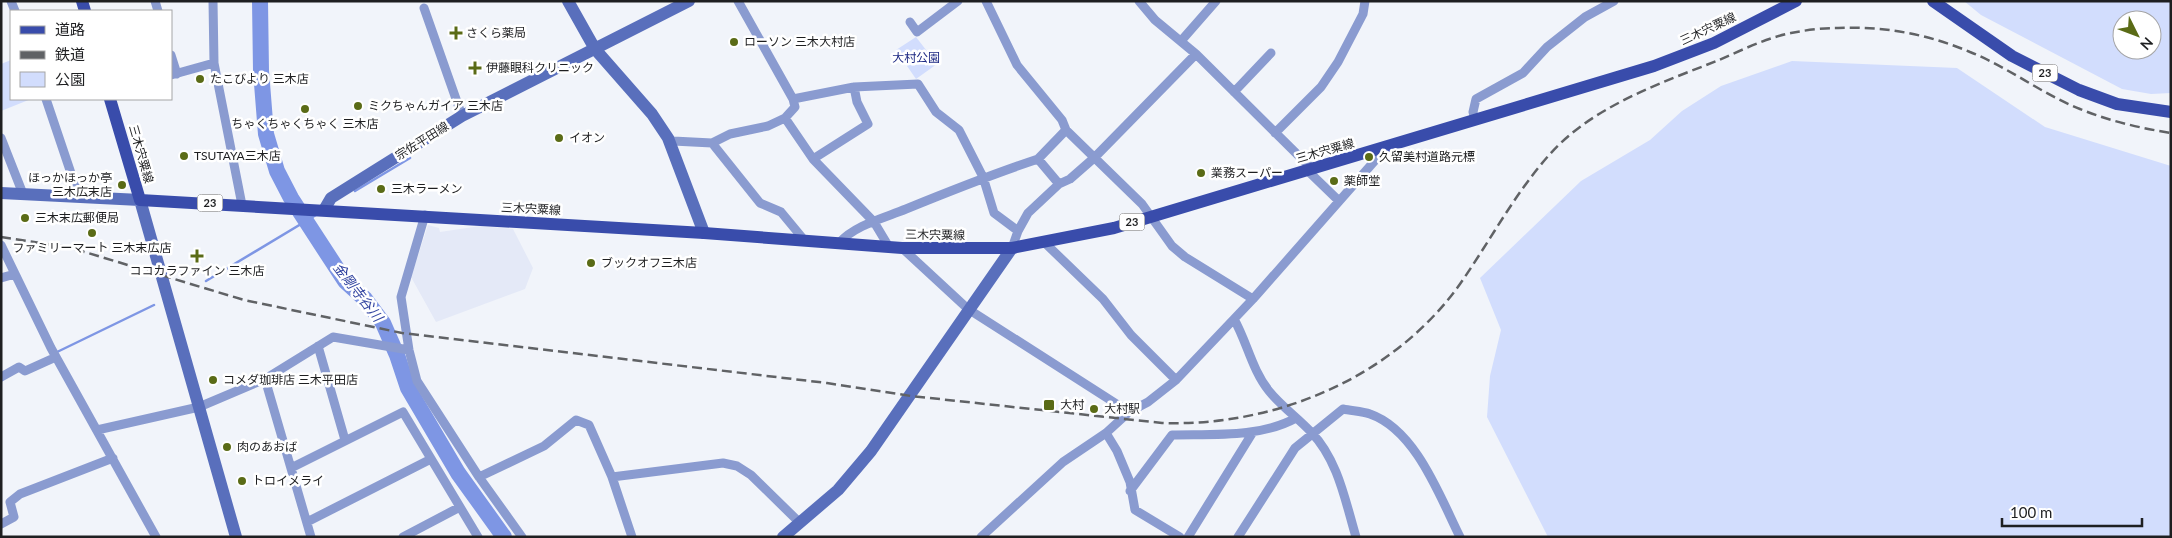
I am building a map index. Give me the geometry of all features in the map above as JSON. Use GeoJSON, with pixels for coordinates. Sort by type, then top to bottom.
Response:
{"type":"FeatureCollection","features":[{"type":"Feature","properties":{"kind":"main road","name":"三木宍粟線"},"geometry":{"type":"LineString","coordinates":[[110,100],[140,200],[425,215],[704,233],[895,248],[1012,248],[1114,228],[1309,169],[1386,148],[1683,56],[1796,1]]}},
{"type":"Feature","properties":{"kind":"main road","name":"23"},"geometry":{"type":"LineString","coordinates":[[1933,1],[2012,56],[2079,90],[2117,104],[2171,112]]}},
{"type":"Feature","properties":{"kind":"street"},"geometry":{"type":"LineString","coordinates":[[213,1],[214,63],[242,204]]}},
{"type":"Feature","properties":{"kind":"street"},"geometry":{"type":"LineString","coordinates":[[568,1],[596,49],[652,114],[668,138],[704,233]]}},
{"type":"Feature","properties":{"kind":"street","name":"宗佐平田線"},"geometry":{"type":"LineString","coordinates":[[322,210],[331,198],[462,116],[689,1]]}},
{"type":"Feature","properties":{"kind":"street"},"geometry":{"type":"LineString","coordinates":[[668,138],[712,143],[730,134],[768,126],[786,118],[795,107],[793,98],[738,1]]}},
{"type":"Feature","properties":{"kind":"street"},"geometry":{"type":"LineString","coordinates":[[910,22],[918,32],[958,1]]}},
{"type":"Feature","properties":{"kind":"street"},"geometry":{"type":"LineString","coordinates":[[986,1],[1017,65],[1062,120],[1066,130],[1142,204],[1172,246],[1185,257],[1253,299]]}},
{"type":"Feature","properties":{"kind":"street"},"geometry":{"type":"LineString","coordinates":[[1139,1],[1155,20],[1196,54],[1275,132],[1339,201]]}},
{"type":"Feature","properties":{"kind":"street"},"geometry":{"type":"LineString","coordinates":[[1181,41],[1216,1]]}},
{"type":"Feature","properties":{"kind":"street"},"geometry":{"type":"LineString","coordinates":[[1275,132],[1321,87],[1334,68],[1363,14],[1366,1]]}},
{"type":"Feature","properties":{"kind":"street"},"geometry":{"type":"LineString","coordinates":[[1475,120],[1473,112],[1476,99],[1523,73],[1547,47],[1585,17],[1614,1]]}},
{"type":"Feature","properties":{"kind":"street"},"geometry":{"type":"LineString","coordinates":[[424,8],[462,116]]}},
{"type":"Feature","properties":{"kind":"street"},"geometry":{"type":"LineString","coordinates":[[1234,92],[1271,53]]}},
{"type":"Feature","properties":{"kind":"street"},"geometry":{"type":"LineString","coordinates":[[783,537],[838,490],[871,451],[1012,248],[1018,231],[1028,213],[1059,184],[1070,179],[1094,158],[1196,54]]}},
{"type":"Feature","properties":{"kind":"street"},"geometry":{"type":"LineString","coordinates":[[172,61],[174,74],[214,63]]}},
{"type":"Feature","properties":{"kind":"street"},"geometry":{"type":"LineString","coordinates":[[793,98],[854,87],[918,84],[936,112],[959,130],[983,177],[994,213],[1018,231]]}},
{"type":"Feature","properties":{"kind":"street"},"geometry":{"type":"LineString","coordinates":[[813,158],[868,124],[857,102],[854,87]]}},
{"type":"Feature","properties":{"kind":"street"},"geometry":{"type":"LineString","coordinates":[[46,100],[79,197]]}},
{"type":"Feature","properties":{"kind":"street"},"geometry":{"type":"LineString","coordinates":[[786,118],[813,158],[874,222],[895,248],[968,309],[1129,412]]}},
{"type":"Feature","properties":{"kind":"street"},"geometry":{"type":"LineString","coordinates":[[839,243],[848,234],[874,222],[983,177],[1038,159],[1066,130]]}},
{"type":"Feature","properties":{"kind":"street"},"geometry":{"type":"LineString","coordinates":[[1,138],[23,194]]}},
{"type":"Feature","properties":{"kind":"street"},"geometry":{"type":"LineString","coordinates":[[712,143],[760,203],[782,212],[805,241]]}},
{"type":"Feature","properties":{"kind":"street"},"geometry":{"type":"LineString","coordinates":[[987,535],[1063,462],[1106,433],[1129,412],[1148,402],[1176,380],[1253,299],[1386,148]]}},
{"type":"Feature","properties":{"kind":"street"},"geometry":{"type":"LineString","coordinates":[[1038,159],[1059,184]]}},
{"type":"Feature","properties":{"kind":"street"},"geometry":{"type":"LineString","coordinates":[[1,193],[140,200],[236,537]]}},
{"type":"Feature","properties":{"kind":"street"},"geometry":{"type":"LineString","coordinates":[[425,215],[401,297],[409,350],[418,381],[479,477],[522,537]]}},
{"type":"Feature","properties":{"kind":"street"},"geometry":{"type":"LineString","coordinates":[[1045,243],[1103,299],[1131,335],[1176,380]]}},
{"type":"Feature","properties":{"kind":"street"},"geometry":{"type":"LineString","coordinates":[[1,245],[56,357],[156,537]]}},
{"type":"Feature","properties":{"kind":"street"},"geometry":{"type":"LineString","coordinates":[[1,278],[15,274]]}},
{"type":"Feature","properties":{"kind":"street"},"geometry":{"type":"LineString","coordinates":[[1234,319],[1244,336],[1254,365],[1269,391],[1312,433],[1330,456],[1356,537]]}},
{"type":"Feature","properties":{"kind":"street"},"geometry":{"type":"LineString","coordinates":[[97,430],[199,407],[265,379],[333,337],[372,346],[409,350]]}},
{"type":"Feature","properties":{"kind":"street"},"geometry":{"type":"LineString","coordinates":[[318,346],[345,440]]}},
{"type":"Feature","properties":{"kind":"street"},"geometry":{"type":"LineString","coordinates":[[1,377],[19,367],[25,371],[56,357]]}},
{"type":"Feature","properties":{"kind":"street"},"geometry":{"type":"LineString","coordinates":[[265,379],[311,537]]}},
{"type":"Feature","properties":{"kind":"street"},"geometry":{"type":"LineString","coordinates":[[1238,537],[1295,448],[1343,409],[1370,414],[1385,422],[1411,446],[1428,470],[1460,537]]}},
{"type":"Feature","properties":{"kind":"street"},"geometry":{"type":"LineString","coordinates":[[291,468],[403,412],[478,537]]}},
{"type":"Feature","properties":{"kind":"street"},"geometry":{"type":"LineString","coordinates":[[1130,491],[1172,436],[1253,432],[1285,424],[1296,418]]}},
{"type":"Feature","properties":{"kind":"street"},"geometry":{"type":"LineString","coordinates":[[479,477],[544,446],[576,420],[589,425],[612,477],[632,537]]}},
{"type":"Feature","properties":{"kind":"street"},"geometry":{"type":"LineString","coordinates":[[1188,537],[1253,432]]}},
{"type":"Feature","properties":{"kind":"street"},"geometry":{"type":"LineString","coordinates":[[1106,433],[1117,451],[1130,482],[1130,491],[1135,510],[1180,537]]}},
{"type":"Feature","properties":{"kind":"street"},"geometry":{"type":"LineString","coordinates":[[1,524],[14,517],[10,502],[20,494],[113,458]]}},
{"type":"Feature","properties":{"kind":"street"},"geometry":{"type":"LineString","coordinates":[[307,522],[431,459]]}},
{"type":"Feature","properties":{"kind":"street"},"geometry":{"type":"LineString","coordinates":[[612,477],[723,463],[737,466],[751,475],[800,523]]}},
{"type":"Feature","properties":{"kind":"street"},"geometry":{"type":"LineString","coordinates":[[403,537],[460,507]]}},
{"type":"Feature","properties":{"kind":"shaded area"},"geometry":{"type":"Polygon","coordinates":[[[428,225],[439,228],[440,232],[480,226],[513,229],[533,268],[525,289],[436,322],[411,277],[428,225]]]}},
{"type":"Feature","properties":{"kind":"green space"},"geometry":{"type":"Polygon","coordinates":[[[1964,1],[2171,1],[2171,93],[2151,94],[2122,89],[1981,15],[1964,1]]]}},
{"type":"Feature","properties":{"kind":"green space","name":"大村公園"},"geometry":{"type":"Polygon","coordinates":[[[916,37],[937,64],[916,79],[896,50],[916,37]]]}},
{"type":"Feature","properties":{"kind":"green space"},"geometry":{"type":"Polygon","coordinates":[[[10,60],[10,100],[28,100],[1,111],[1,64],[10,60]]]}},
{"type":"Feature","properties":{"kind":"green space"},"geometry":{"type":"Polygon","coordinates":[[[1792,61],[1957,68],[2045,127],[2171,166],[2171,537],[1548,537],[1487,417],[1490,376],[1501,330],[1480,278],[1581,181],[1650,140],[1682,111],[1721,86],[1792,61]]]}},
{"type":"Feature","properties":{"kind":"waterway","name":"金剛寺谷川"},"geometry":{"type":"LineString","coordinates":[[260,1],[261,71],[266,134],[277,171],[291,198],[345,281],[365,299],[383,323],[397,355],[408,388],[458,473],[504,537]]}},
{"type":"Feature","properties":{"kind":"waterway"},"geometry":{"type":"LineString","coordinates":[[355,191],[410,158]]}},
{"type":"Feature","properties":{"kind":"waterway"},"geometry":{"type":"LineString","coordinates":[[206,281],[316,215]]}},
{"type":"Feature","properties":{"kind":"waterway"},"geometry":{"type":"LineString","coordinates":[[55,353],[154,305]]}},
{"type":"Feature","properties":{"kind":"railway"},"geometry":{"type":"LineString","coordinates":[[1,237],[68,247],[244,300],[402,333],[827,383],[911,396],[1162,423],[1204,422],[1247,416],[1288,406],[1328,390],[1366,370],[1401,346],[1433,317],[1460,284],[1525,185],[1550,154],[1567,137],[1607,109],[1651,87],[1772,38],[1826,28],[1872,28],[1922,36],[1938,40],[1984,58],[2052,96],[2091,113],[2125,124],[2171,133]]}},
{"type":"Feature","properties":{"kind":"place","name":"さくら薬局"},"geometry":{"type":"Point","coordinates":[456,33]}},
{"type":"Feature","properties":{"kind":"place","name":"ローソン 三木大村店"},"geometry":{"type":"Point","coordinates":[734,42]}},
{"type":"Feature","properties":{"kind":"place","name":"伊藤眼科クリニック"},"geometry":{"type":"Point","coordinates":[475,68]}},
{"type":"Feature","properties":{"kind":"place","name":"たこびより 三木店"},"geometry":{"type":"Point","coordinates":[200,79]}},
{"type":"Feature","properties":{"kind":"place","name":"ミクちゃんガイア 三木店"},"geometry":{"type":"Point","coordinates":[358,106]}},
{"type":"Feature","properties":{"kind":"place","name":"ちゃくちゃくちゃく 三木店"},"geometry":{"type":"Point","coordinates":[305,109]}},
{"type":"Feature","properties":{"kind":"place","name":"イオン"},"geometry":{"type":"Point","coordinates":[559,138]}},
{"type":"Feature","properties":{"kind":"place","name":"TSUTAYA三木店"},"geometry":{"type":"Point","coordinates":[184,156]}},
{"type":"Feature","properties":{"kind":"place","name":"久留美村道路元標"},"geometry":{"type":"Point","coordinates":[1369,157]}},
{"type":"Feature","properties":{"kind":"place","name":"業務スーパー"},"geometry":{"type":"Point","coordinates":[1201,173]}},
{"type":"Feature","properties":{"kind":"place","name":"薬師堂"},"geometry":{"type":"Point","coordinates":[1334,181]}},
{"type":"Feature","properties":{"kind":"place","name":"ほっかほっか亭 三木広末店"},"geometry":{"type":"Point","coordinates":[122,185]}},
{"type":"Feature","properties":{"kind":"place","name":"三木ラーメン"},"geometry":{"type":"Point","coordinates":[381,189]}},
{"type":"Feature","properties":{"kind":"place","name":"三木末広郵便局"},"geometry":{"type":"Point","coordinates":[25,218]}},
{"type":"Feature","properties":{"kind":"place","name":"ファミリーマート 三木末広店"},"geometry":{"type":"Point","coordinates":[92,233]}},
{"type":"Feature","properties":{"kind":"place","name":"ココカラファイン 三木店"},"geometry":{"type":"Point","coordinates":[197,256]}},
{"type":"Feature","properties":{"kind":"place","name":"ブックオフ三木店"},"geometry":{"type":"Point","coordinates":[591,263]}},
{"type":"Feature","properties":{"kind":"place","name":"コメダ珈琲店 三木平田店"},"geometry":{"type":"Point","coordinates":[213,380]}},
{"type":"Feature","properties":{"kind":"place","name":"大村"},"geometry":{"type":"Point","coordinates":[1049,405]}},
{"type":"Feature","properties":{"kind":"place","name":"大村駅"},"geometry":{"type":"Point","coordinates":[1094,409]}},
{"type":"Feature","properties":{"kind":"place","name":"肉のあおば"},"geometry":{"type":"Point","coordinates":[227,447]}},
{"type":"Feature","properties":{"kind":"place","name":"トロイメライ"},"geometry":{"type":"Point","coordinates":[242,481]}}]}
